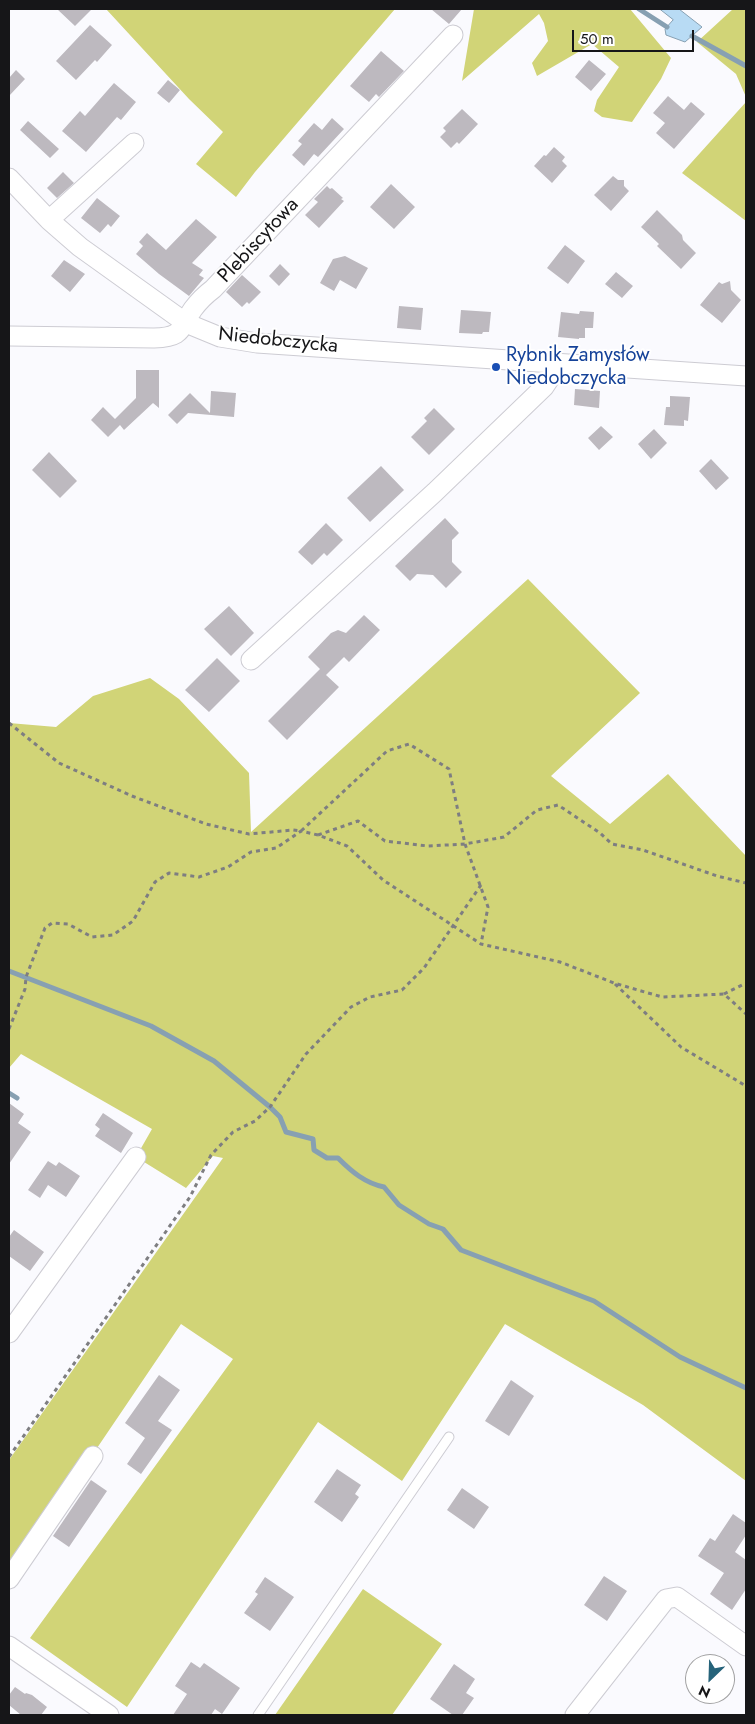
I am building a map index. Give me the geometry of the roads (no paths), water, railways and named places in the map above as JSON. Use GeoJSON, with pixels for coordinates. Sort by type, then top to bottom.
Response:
{"type":"FeatureCollection","features":[{"type":"Feature","properties":{"kind":"street","name":"Plebiscytowa"},"geometry":{"type":"LineString","coordinates":[[186,323],[192,310],[203,296],[213,289],[453,35]]}},
{"type":"Feature","properties":{"kind":"street"},"geometry":{"type":"LineString","coordinates":[[49,220],[134,144]]}},
{"type":"Feature","properties":{"kind":"street"},"geometry":{"type":"LineString","coordinates":[[9,178],[49,220],[100,262],[186,323],[174,335],[160,338],[9,336]]}},
{"type":"Feature","properties":{"kind":"street","name":"Niedobczycka"},"geometry":{"type":"LineString","coordinates":[[186,323],[214,335],[243,342],[746,376]]}},
{"type":"Feature","properties":{"kind":"street"},"geometry":{"type":"LineString","coordinates":[[251,660],[435,492],[544,387],[552,375],[555,363]]}},
{"type":"Feature","properties":{"kind":"street"},"geometry":{"type":"LineString","coordinates":[[9,1333],[136,1157]]}},
{"type":"Feature","properties":{"kind":"street"},"geometry":{"type":"LineString","coordinates":[[9,1579],[93,1456]]}},
{"type":"Feature","properties":{"kind":"street"},"geometry":{"type":"LineString","coordinates":[[576,1715],[666,1599],[677,1597],[746,1646]]}},
{"type":"Feature","properties":{"kind":"street"},"geometry":{"type":"LineString","coordinates":[[9,1646],[109,1715]]}},
{"type":"Feature","properties":{"kind":"lane"},"geometry":{"type":"LineString","coordinates":[[258,1715],[449,1437]]}},
{"type":"Feature","properties":{"kind":"water"},"geometry":{"type":"Polygon","coordinates":[[[660,9],[679,9],[702,27],[685,42],[666,35],[665,29],[673,20],[660,9]]]}},
{"type":"Feature","properties":{"kind":"waterway"},"geometry":{"type":"LineString","coordinates":[[639,9],[667,27]]}},
{"type":"Feature","properties":{"kind":"waterway"},"geometry":{"type":"LineString","coordinates":[[692,36],[746,66]]}},
{"type":"Feature","properties":{"kind":"waterway"},"geometry":{"type":"LineString","coordinates":[[9,971],[151,1026],[214,1061],[270,1107],[280,1117],[286,1132],[313,1139],[314,1150],[327,1158],[338,1158],[359,1176],[371,1183],[384,1187],[399,1205],[429,1224],[443,1229],[461,1250],[594,1301],[680,1357],[746,1388]]}},
{"type":"Feature","properties":{"kind":"waterway"},"geometry":{"type":"LineString","coordinates":[[9,1093],[17,1098]]}},
{"type":"Feature","properties":{"kind":"place","name":"Rybnik Zamysłów Niedobczycka"},"geometry":{"type":"Point","coordinates":[496,367]}}]}
